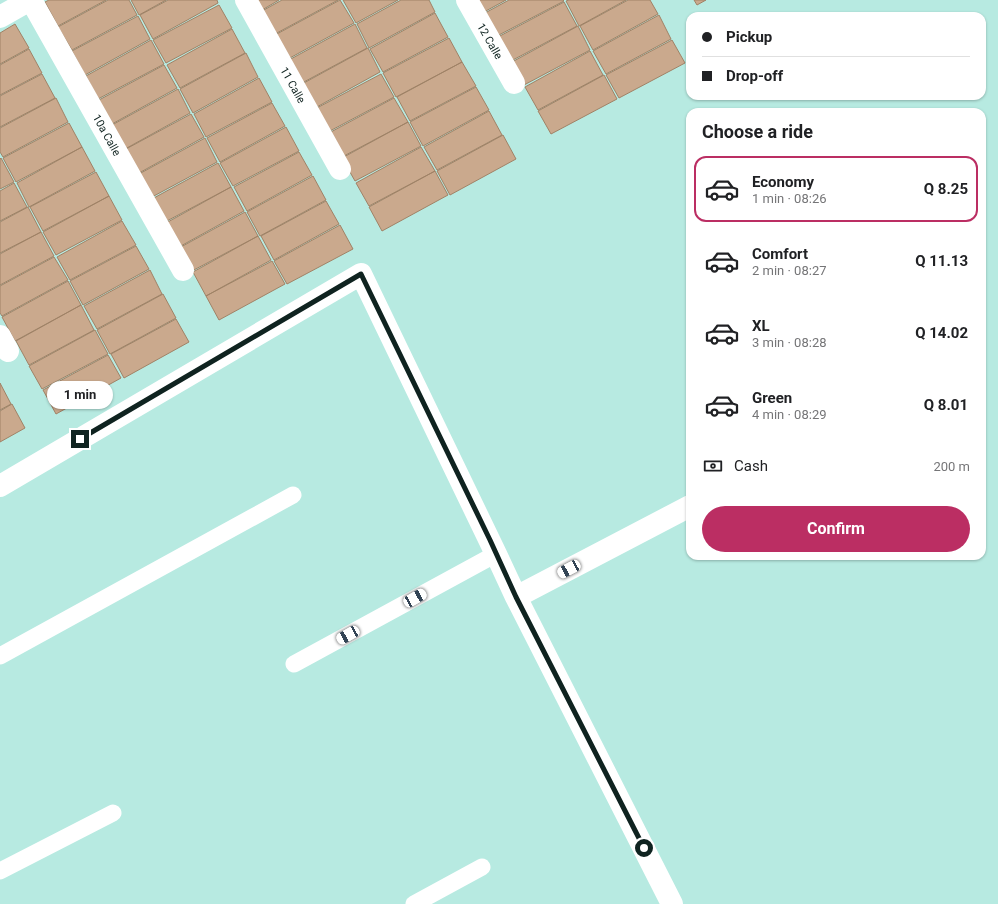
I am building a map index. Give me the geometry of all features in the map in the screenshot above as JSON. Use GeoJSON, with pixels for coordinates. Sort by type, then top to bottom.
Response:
{"type":"FeatureCollection","features":[{"type":"Feature","properties":{"kind":"street"},"geometry":{"type":"LineString","coordinates":[[0,17],[31,0]]}},
{"type":"Feature","properties":{"kind":"street","name":"10a Calle"},"geometry":{"type":"LineString","coordinates":[[31,0],[183,270]]}},
{"type":"Feature","properties":{"kind":"street","name":"11 Calle"},"geometry":{"type":"LineString","coordinates":[[246,0],[340,169]]}},
{"type":"Feature","properties":{"kind":"street","name":"12 Calle"},"geometry":{"type":"LineString","coordinates":[[467,0],[514,83]]}},
{"type":"Feature","properties":{"kind":"street"},"geometry":{"type":"LineString","coordinates":[[0,486],[361,274],[516,597],[672,904]]}},
{"type":"Feature","properties":{"kind":"street"},"geometry":{"type":"LineString","coordinates":[[516,597],[686,508]]}},
{"type":"Feature","properties":{"kind":"lane"},"geometry":{"type":"LineString","coordinates":[[0,656],[293,495]]}},
{"type":"Feature","properties":{"kind":"lane"},"geometry":{"type":"LineString","coordinates":[[294,664],[496,554]]}},
{"type":"Feature","properties":{"kind":"lane"},"geometry":{"type":"LineString","coordinates":[[0,871],[112,813]]}},
{"type":"Feature","properties":{"kind":"lane"},"geometry":{"type":"LineString","coordinates":[[414,904],[482,867]]}},
{"type":"Feature","properties":{"kind":"building"},"geometry":{"type":"Polygon","coordinates":[[[49,0],[106,0],[58,26],[45,2],[49,0]]]}},
{"type":"Feature","properties":{"kind":"building"},"geometry":{"type":"Polygon","coordinates":[[[108,0],[129,0],[137,15],[72,50],[58,27],[108,0]]]}},
{"type":"Feature","properties":{"kind":"building"},"geometry":{"type":"Polygon","coordinates":[[[131,0],[166,0],[139,15],[131,0]]]}},
{"type":"Feature","properties":{"kind":"building"},"geometry":{"type":"Polygon","coordinates":[[[168,0],[217,0],[218,3],[153,39],[140,15],[168,0]]]}},
{"type":"Feature","properties":{"kind":"building"},"geometry":{"type":"Polygon","coordinates":[[[256,0],[279,0],[262,10],[256,0]]]}},
{"type":"Feature","properties":{"kind":"building"},"geometry":{"type":"Polygon","coordinates":[[[282,0],[338,0],[275,34],[262,11],[282,0]]]}},
{"type":"Feature","properties":{"kind":"building"},"geometry":{"type":"Polygon","coordinates":[[[340,0],[354,23],[288,59],[275,35],[340,0]]]}},
{"type":"Feature","properties":{"kind":"building"},"geometry":{"type":"Polygon","coordinates":[[[343,0],[398,0],[356,23],[343,0]]]}},
{"type":"Feature","properties":{"kind":"building"},"geometry":{"type":"Polygon","coordinates":[[[401,0],[429,0],[435,12],[369,48],[357,24],[401,0]]]}},
{"type":"Feature","properties":{"kind":"building"},"geometry":{"type":"Polygon","coordinates":[[[478,0],[506,0],[484,12],[478,0]]]}},
{"type":"Feature","properties":{"kind":"building"},"geometry":{"type":"Polygon","coordinates":[[[509,0],[564,1],[497,36],[485,13],[509,0]]]}},
{"type":"Feature","properties":{"kind":"building"},"geometry":{"type":"Polygon","coordinates":[[[626,0],[579,26],[566,1],[626,0]]]}},
{"type":"Feature","properties":{"kind":"building"},"geometry":{"type":"Polygon","coordinates":[[[628,0],[650,0],[658,14],[593,50],[580,26],[628,0]]]}},
{"type":"Feature","properties":{"kind":"building"},"geometry":{"type":"Polygon","coordinates":[[[694,0],[706,0],[697,5],[694,0]]]}},
{"type":"Feature","properties":{"kind":"building"},"geometry":{"type":"Polygon","coordinates":[[[564,2],[577,26],[511,61],[498,37],[564,2]]]}},
{"type":"Feature","properties":{"kind":"building"},"geometry":{"type":"Polygon","coordinates":[[[219,5],[232,28],[166,63],[153,40],[219,5]]]}},
{"type":"Feature","properties":{"kind":"building"},"geometry":{"type":"Polygon","coordinates":[[[435,13],[448,37],[383,72],[370,49],[435,13]]]}},
{"type":"Feature","properties":{"kind":"building"},"geometry":{"type":"Polygon","coordinates":[[[659,15],[671,39],[606,74],[593,51],[659,15]]]}},
{"type":"Feature","properties":{"kind":"building"},"geometry":{"type":"Polygon","coordinates":[[[138,16],[150,39],[85,75],[72,51],[138,16]]]}},
{"type":"Feature","properties":{"kind":"building"},"geometry":{"type":"Polygon","coordinates":[[[15,24],[29,48],[0,64],[0,33],[15,24]]]}},
{"type":"Feature","properties":{"kind":"building"},"geometry":{"type":"Polygon","coordinates":[[[355,24],[367,48],[302,83],[289,60],[355,24]]]}},
{"type":"Feature","properties":{"kind":"building"},"geometry":{"type":"Polygon","coordinates":[[[578,26],[590,50],[524,85],[512,62],[578,26]]]}},
{"type":"Feature","properties":{"kind":"building"},"geometry":{"type":"Polygon","coordinates":[[[232,29],[245,53],[180,88],[167,65],[232,29]]]}},
{"type":"Feature","properties":{"kind":"building"},"geometry":{"type":"Polygon","coordinates":[[[449,38],[462,62],[396,97],[383,73],[449,38]]]}},
{"type":"Feature","properties":{"kind":"building"},"geometry":{"type":"Polygon","coordinates":[[[151,40],[164,64],[98,99],[86,76],[151,40]]]}},
{"type":"Feature","properties":{"kind":"building"},"geometry":{"type":"Polygon","coordinates":[[[672,40],[685,63],[619,98],[606,75],[672,40]]]}},
{"type":"Feature","properties":{"kind":"building"},"geometry":{"type":"Polygon","coordinates":[[[368,48],[380,72],[315,108],[302,84],[368,48]]]}},
{"type":"Feature","properties":{"kind":"building"},"geometry":{"type":"Polygon","coordinates":[[[29,49],[42,73],[0,95],[0,65],[29,49]]]}},
{"type":"Feature","properties":{"kind":"building"},"geometry":{"type":"Polygon","coordinates":[[[590,51],[603,75],[538,110],[525,87],[590,51]]]}},
{"type":"Feature","properties":{"kind":"building"},"geometry":{"type":"Polygon","coordinates":[[[246,53],[258,77],[193,113],[180,89],[246,53]]]}},
{"type":"Feature","properties":{"kind":"building"},"geometry":{"type":"Polygon","coordinates":[[[462,62],[476,86],[410,121],[397,97],[462,62]]]}},
{"type":"Feature","properties":{"kind":"building"},"geometry":{"type":"Polygon","coordinates":[[[164,65],[177,88],[112,124],[99,100],[164,65]]]}},
{"type":"Feature","properties":{"kind":"building"},"geometry":{"type":"Polygon","coordinates":[[[42,74],[55,98],[0,127],[0,96],[42,74]]]}},
{"type":"Feature","properties":{"kind":"building"},"geometry":{"type":"Polygon","coordinates":[[[381,74],[394,97],[328,132],[315,109],[381,74]]]}},
{"type":"Feature","properties":{"kind":"building"},"geometry":{"type":"Polygon","coordinates":[[[604,75],[617,99],[551,134],[538,111],[604,75]]]}},
{"type":"Feature","properties":{"kind":"building"},"geometry":{"type":"Polygon","coordinates":[[[259,78],[272,102],[206,137],[194,114],[259,78]]]}},
{"type":"Feature","properties":{"kind":"building"},"geometry":{"type":"Polygon","coordinates":[[[476,87],[489,110],[423,146],[410,122],[476,87]]]}},
{"type":"Feature","properties":{"kind":"building"},"geometry":{"type":"Polygon","coordinates":[[[178,89],[190,113],[125,149],[112,125],[178,89]]]}},
{"type":"Feature","properties":{"kind":"building"},"geometry":{"type":"Polygon","coordinates":[[[56,98],[68,122],[3,157],[0,152],[0,128],[56,98]]]}},
{"type":"Feature","properties":{"kind":"building"},"geometry":{"type":"Polygon","coordinates":[[[394,98],[408,122],[342,157],[329,133],[394,98]]]}},
{"type":"Feature","properties":{"kind":"building"},"geometry":{"type":"Polygon","coordinates":[[[272,103],[285,126],[220,162],[207,138],[272,103]]]}},
{"type":"Feature","properties":{"kind":"building"},"geometry":{"type":"Polygon","coordinates":[[[489,111],[502,135],[437,170],[424,147],[489,111]]]}},
{"type":"Feature","properties":{"kind":"building"},"geometry":{"type":"Polygon","coordinates":[[[191,114],[204,137],[139,173],[126,149],[191,114]]]}},
{"type":"Feature","properties":{"kind":"building"},"geometry":{"type":"Polygon","coordinates":[[[408,122],[421,146],[355,181],[342,158],[408,122]]]}},
{"type":"Feature","properties":{"kind":"building"},"geometry":{"type":"Polygon","coordinates":[[[69,123],[82,147],[16,182],[3,158],[69,123]]]}},
{"type":"Feature","properties":{"kind":"building"},"geometry":{"type":"Polygon","coordinates":[[[286,127],[299,151],[233,186],[220,163],[286,127]]]}},
{"type":"Feature","properties":{"kind":"building"},"geometry":{"type":"Polygon","coordinates":[[[503,135],[516,159],[450,195],[437,171],[503,135]]]}},
{"type":"Feature","properties":{"kind":"building"},"geometry":{"type":"Polygon","coordinates":[[[205,138],[217,162],[152,197],[139,174],[205,138]]]}},
{"type":"Feature","properties":{"kind":"building"},"geometry":{"type":"Polygon","coordinates":[[[82,147],[95,171],[29,207],[17,183],[82,147]]]}},
{"type":"Feature","properties":{"kind":"building"},"geometry":{"type":"Polygon","coordinates":[[[421,147],[435,171],[369,206],[356,183],[421,147]]]}},
{"type":"Feature","properties":{"kind":"building"},"geometry":{"type":"Polygon","coordinates":[[[299,152],[312,175],[247,211],[234,187],[299,152]]]}},
{"type":"Feature","properties":{"kind":"building"},"geometry":{"type":"Polygon","coordinates":[[[1,158],[14,182],[0,189],[0,159],[1,158]]]}},
{"type":"Feature","properties":{"kind":"building"},"geometry":{"type":"Polygon","coordinates":[[[218,163],[231,187],[165,222],[152,199],[218,163]]]}},
{"type":"Feature","properties":{"kind":"building"},"geometry":{"type":"Polygon","coordinates":[[[435,171],[448,195],[382,231],[369,207],[435,171]]]}},
{"type":"Feature","properties":{"kind":"building"},"geometry":{"type":"Polygon","coordinates":[[[96,172],[109,196],[43,231],[30,207],[96,172]]]}},
{"type":"Feature","properties":{"kind":"building"},"geometry":{"type":"Polygon","coordinates":[[[313,176],[326,200],[260,236],[247,212],[313,176]]]}},
{"type":"Feature","properties":{"kind":"building"},"geometry":{"type":"Polygon","coordinates":[[[14,183],[27,207],[0,221],[0,191],[14,183]]]}},
{"type":"Feature","properties":{"kind":"building"},"geometry":{"type":"Polygon","coordinates":[[[231,187],[244,211],[179,247],[166,223],[231,187]]]}},
{"type":"Feature","properties":{"kind":"building"},"geometry":{"type":"Polygon","coordinates":[[[109,196],[122,220],[56,255],[43,232],[109,196]]]}},
{"type":"Feature","properties":{"kind":"building"},"geometry":{"type":"Polygon","coordinates":[[[326,201],[339,224],[274,260],[261,236],[326,201]]]}},
{"type":"Feature","properties":{"kind":"building"},"geometry":{"type":"Polygon","coordinates":[[[28,207],[41,232],[0,253],[0,222],[28,207]]]}},
{"type":"Feature","properties":{"kind":"building"},"geometry":{"type":"Polygon","coordinates":[[[245,212],[258,236],[192,271],[179,248],[245,212]]]}},
{"type":"Feature","properties":{"kind":"building"},"geometry":{"type":"Polygon","coordinates":[[[122,221],[136,245],[70,280],[57,257],[122,221]]]}},
{"type":"Feature","properties":{"kind":"building"},"geometry":{"type":"Polygon","coordinates":[[[340,225],[353,249],[287,284],[274,261],[340,225]]]}},
{"type":"Feature","properties":{"kind":"building"},"geometry":{"type":"Polygon","coordinates":[[[41,232],[54,256],[0,285],[0,254],[41,232]]]}},
{"type":"Feature","properties":{"kind":"building"},"geometry":{"type":"Polygon","coordinates":[[[258,236],[271,260],[206,296],[193,272],[258,236]]]}},
{"type":"Feature","properties":{"kind":"building"},"geometry":{"type":"Polygon","coordinates":[[[136,246],[149,269],[83,305],[70,281],[136,246]]]}},
{"type":"Feature","properties":{"kind":"building"},"geometry":{"type":"Polygon","coordinates":[[[54,257],[68,280],[2,316],[0,313],[0,286],[54,257]]]}},
{"type":"Feature","properties":{"kind":"building"},"geometry":{"type":"Polygon","coordinates":[[[272,261],[285,284],[219,320],[206,296],[272,261]]]}},
{"type":"Feature","properties":{"kind":"building"},"geometry":{"type":"Polygon","coordinates":[[[150,270],[162,294],[97,329],[84,306],[150,270]]]}},
{"type":"Feature","properties":{"kind":"building"},"geometry":{"type":"Polygon","coordinates":[[[68,281],[81,305],[15,341],[2,317],[68,281]]]}},
{"type":"Feature","properties":{"kind":"building"},"geometry":{"type":"Polygon","coordinates":[[[163,294],[176,318],[110,354],[97,330],[163,294]]]}},
{"type":"Feature","properties":{"kind":"building"},"geometry":{"type":"Polygon","coordinates":[[[81,305],[94,330],[29,365],[16,341],[81,305]]]}},
{"type":"Feature","properties":{"kind":"building"},"geometry":{"type":"Polygon","coordinates":[[[176,319],[189,342],[124,378],[111,354],[176,319]]]}},
{"type":"Feature","properties":{"kind":"building"},"geometry":{"type":"Polygon","coordinates":[[[95,330],[108,354],[42,389],[29,366],[95,330]]]}},
{"type":"Feature","properties":{"kind":"building"},"geometry":{"type":"Polygon","coordinates":[[[108,355],[121,378],[56,414],[43,390],[108,355]]]}},
{"type":"Feature","properties":{"kind":"building"},"geometry":{"type":"Polygon","coordinates":[[[0,383],[11,404],[0,410],[0,383]]]}},
{"type":"Feature","properties":{"kind":"building"},"geometry":{"type":"Polygon","coordinates":[[[12,404],[25,428],[0,442],[0,411],[12,404]]]}},
{"type":"Feature","properties":{"kind":"route"},"geometry":{"type":"LineString","coordinates":[[80,439],[361,274],[490,540],[516,597],[644,848]]}}]}
